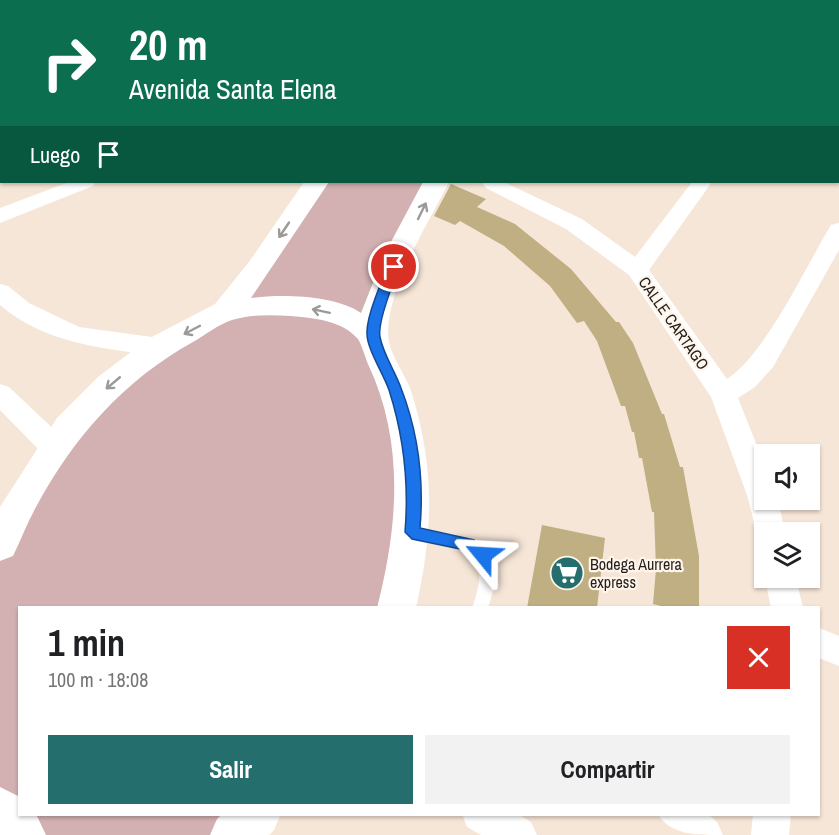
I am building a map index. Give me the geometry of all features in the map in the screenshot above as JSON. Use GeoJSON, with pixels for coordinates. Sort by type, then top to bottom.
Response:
{"type":"FeatureCollection","features":[{"type":"Feature","properties":{"kind":"street"},"geometry":{"type":"LineString","coordinates":[[0,216],[78,183]]}},
{"type":"Feature","properties":{"kind":"street"},"geometry":{"type":"LineString","coordinates":[[225,311],[259,268],[315,183]]}},
{"type":"Feature","properties":{"kind":"street"},"geometry":{"type":"LineString","coordinates":[[373,335],[384,288],[436,183]]}},
{"type":"Feature","properties":{"kind":"street"},"geometry":{"type":"LineString","coordinates":[[637,270],[701,183]]}},
{"type":"Feature","properties":{"kind":"street","name":"CALLE CARTAGO"},"geometry":{"type":"LineString","coordinates":[[493,184],[529,189],[637,270],[723,394],[762,495],[768,522]]}},
{"type":"Feature","properties":{"kind":"street"},"geometry":{"type":"LineString","coordinates":[[723,394],[746,380],[764,361],[839,230]]}},
{"type":"Feature","properties":{"kind":"street"},"geometry":{"type":"LineString","coordinates":[[0,292],[20,309],[74,335],[159,347]]}},
{"type":"Feature","properties":{"kind":"street"},"geometry":{"type":"LineString","coordinates":[[0,545],[21,500],[69,427],[109,385],[159,347],[225,311],[270,305],[312,308],[345,316],[373,335],[395,389],[408,435],[415,496],[410,557],[397,606]]}},
{"type":"Feature","properties":{"kind":"street"},"geometry":{"type":"LineString","coordinates":[[0,394],[54,447]]}},
{"type":"Feature","properties":{"kind":"street"},"geometry":{"type":"LineString","coordinates":[[783,588],[787,606]]}},
{"type":"Feature","properties":{"kind":"street"},"geometry":{"type":"LineString","coordinates":[[820,643],[839,651]]}},
{"type":"Feature","properties":{"kind":"street"},"geometry":{"type":"LineString","coordinates":[[0,810],[23,835]]}},
{"type":"Feature","properties":{"kind":"street"},"geometry":{"type":"LineString","coordinates":[[233,835],[256,816]]}},
{"type":"Feature","properties":{"kind":"street"},"geometry":{"type":"LineString","coordinates":[[484,816],[518,835]]}},
{"type":"Feature","properties":{"kind":"street"},"geometry":{"type":"LineString","coordinates":[[679,816],[704,835]]}},
{"type":"Feature","properties":{"kind":"street"},"geometry":{"type":"LineString","coordinates":[[770,835],[772,816]]}},
{"type":"Feature","properties":{"kind":"lane"},"geometry":{"type":"LineString","coordinates":[[412,532],[469,545],[483,555],[487,573],[487,594],[481,606]]}},
{"type":"Feature","properties":{"kind":"shaded area"},"geometry":{"type":"Polygon","coordinates":[[[315,183],[436,183],[384,288],[373,335],[395,389],[396,606],[18,606],[18,816],[257,816],[233,835],[23,835],[0,810],[0,545],[54,447],[194,329],[259,268],[315,183]]]}},
{"type":"Feature","properties":{"kind":"building"},"geometry":{"type":"Polygon","coordinates":[[[451,184],[486,199],[477,207],[515,224],[571,269],[616,322],[619,322],[633,343],[662,414],[664,414],[680,467],[683,467],[699,556],[699,606],[653,604],[656,569],[654,512],[652,512],[642,458],[639,458],[634,432],[632,432],[625,406],[621,406],[597,341],[584,321],[577,323],[550,286],[504,246],[460,221],[455,225],[434,216],[451,184]]]}},
{"type":"Feature","properties":{"kind":"building","name":"Bodega Aurrera express"},"geometry":{"type":"Polygon","coordinates":[[[542,525],[605,538],[597,606],[527,606],[542,525]]]}},
{"type":"Feature","properties":{"kind":"place","name":"Bodega Aurrera express"},"geometry":{"type":"Point","coordinates":[567,573]}},
{"type":"Feature","properties":{"kind":"route"},"geometry":{"type":"LineString","coordinates":[[394,267],[384,288],[373,335],[395,389],[408,435],[415,496],[412,532],[469,545],[483,555]]}}]}
